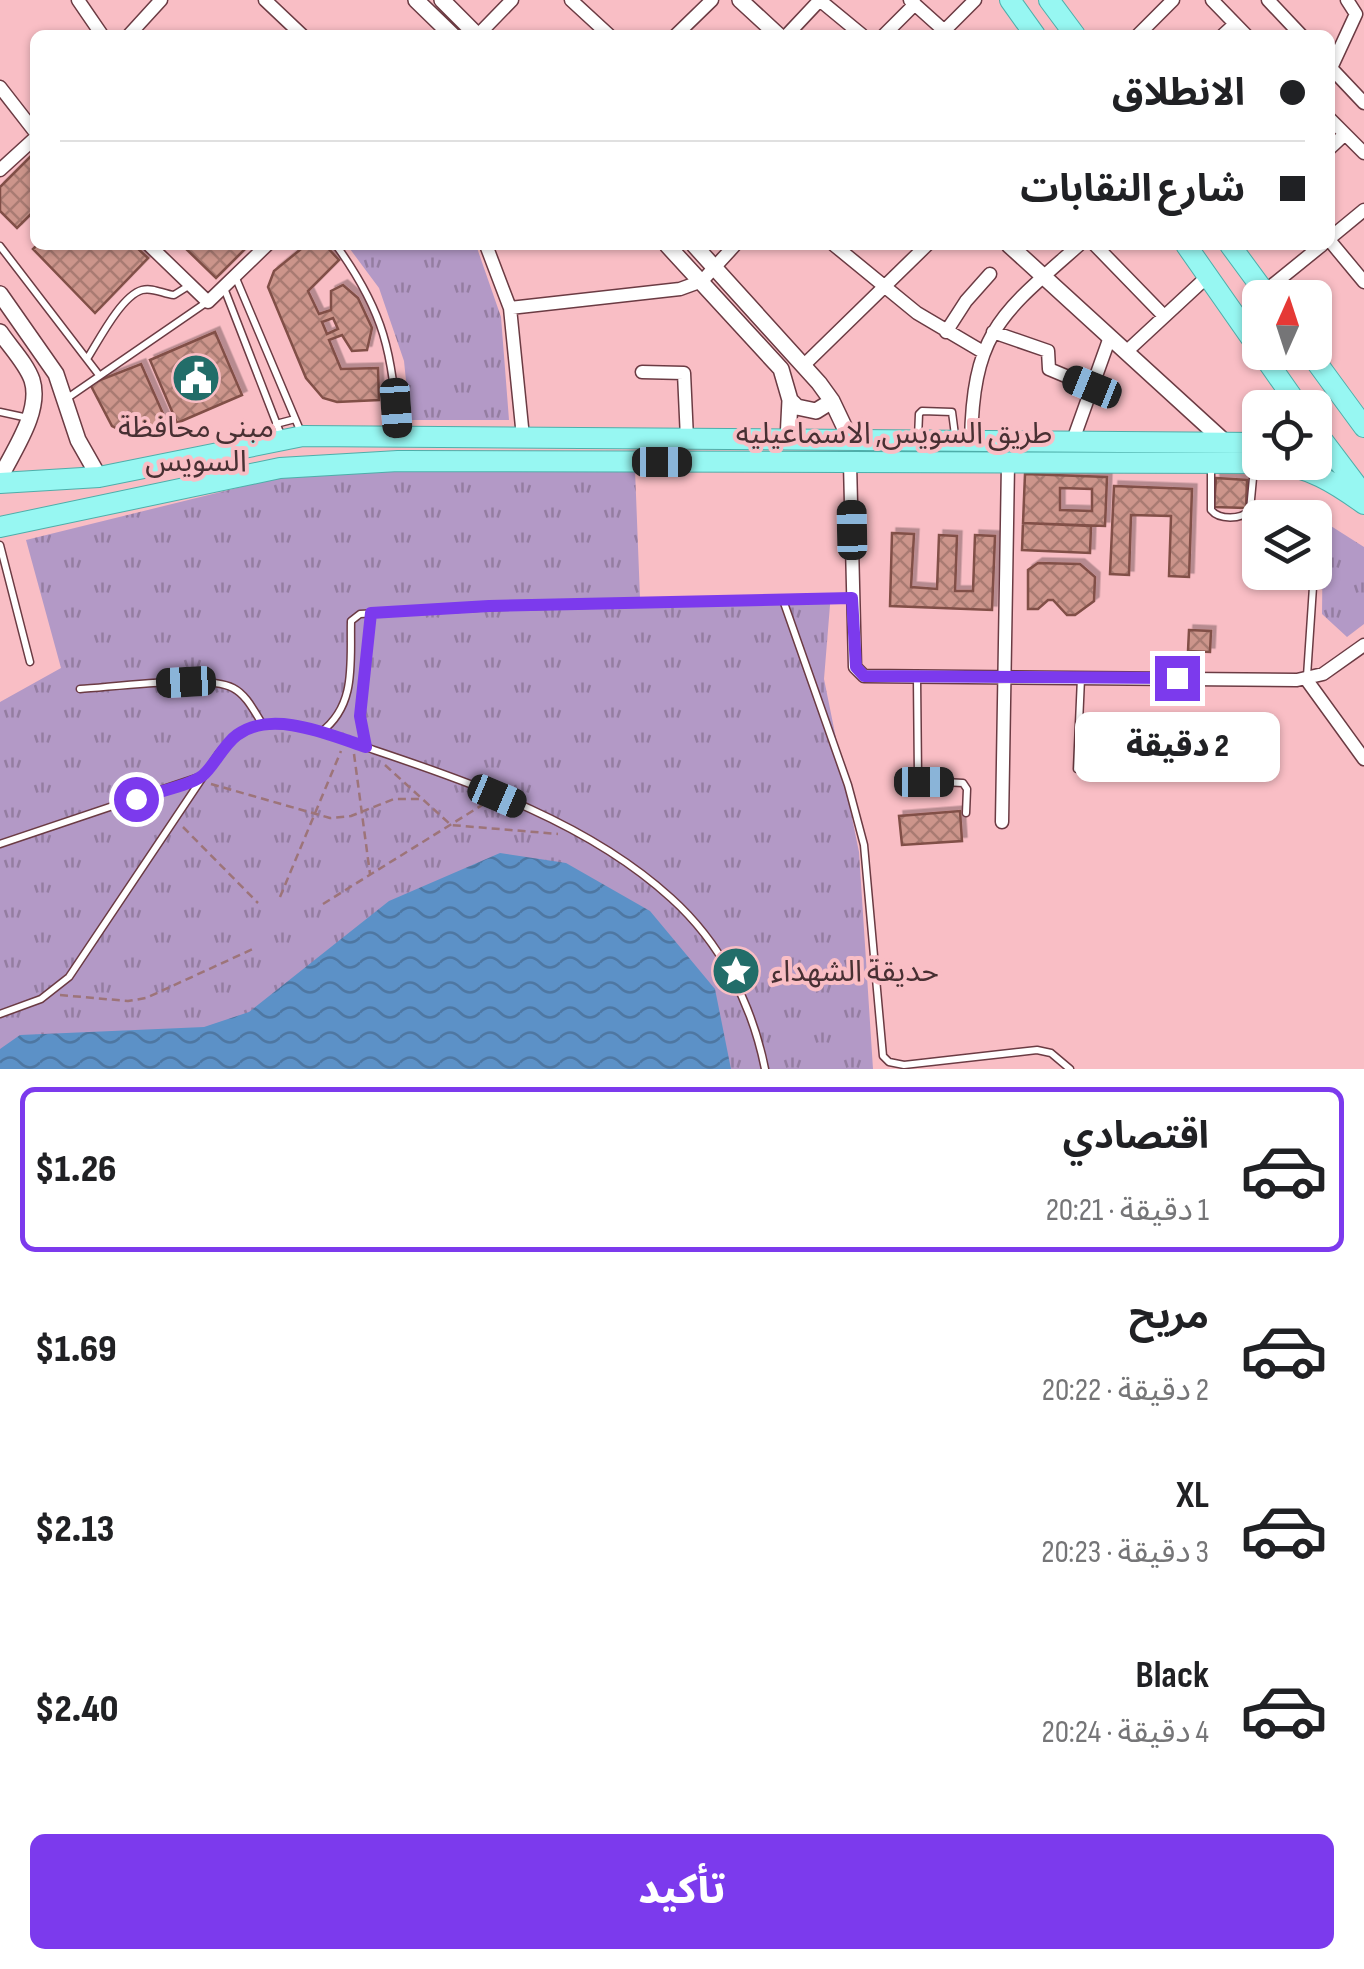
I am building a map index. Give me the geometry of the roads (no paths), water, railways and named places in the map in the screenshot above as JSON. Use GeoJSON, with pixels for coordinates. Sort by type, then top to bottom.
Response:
{"type":"FeatureCollection","features":[{"type":"Feature","properties":{"kind":"main road"},"geometry":{"type":"LineString","coordinates":[[1010,0],[1031,30]]}},
{"type":"Feature","properties":{"kind":"main road"},"geometry":{"type":"LineString","coordinates":[[1054,2],[1071,30]]}},
{"type":"Feature","properties":{"kind":"main road"},"geometry":{"type":"LineString","coordinates":[[1190,250],[1285,390]]}},
{"type":"Feature","properties":{"kind":"main road"},"geometry":{"type":"LineString","coordinates":[[1234,250],[1255,280]]}},
{"type":"Feature","properties":{"kind":"main road"},"geometry":{"type":"LineString","coordinates":[[1322,370],[1364,427]]}},
{"type":"Feature","properties":{"kind":"main road"},"geometry":{"type":"LineString","coordinates":[[280,468],[280,449],[290,432],[312,464]]}},
{"type":"Feature","properties":{"kind":"main road","name":"طريق السويس, الاسماعيليه"},"geometry":{"type":"LineString","coordinates":[[0,481],[98,477],[290,432],[1242,444]]}},
{"type":"Feature","properties":{"kind":"main road"},"geometry":{"type":"LineString","coordinates":[[1332,453],[1364,496]]}},
{"type":"Feature","properties":{"kind":"main road","name":"طريق السويس, الاسماعيليه"},"geometry":{"type":"LineString","coordinates":[[0,527],[312,464],[398,460],[1242,462]]}},
{"type":"Feature","properties":{"kind":"main road","name":"طريق السويس, الاسماعيليه"},"geometry":{"type":"LineString","coordinates":[[1328,480],[1364,504]]}},
{"type":"Feature","properties":{"kind":"street"},"geometry":{"type":"LineString","coordinates":[[78,0],[99,30]]}},
{"type":"Feature","properties":{"kind":"street"},"geometry":{"type":"LineString","coordinates":[[135,30],[162,0]]}},
{"type":"Feature","properties":{"kind":"street"},"geometry":{"type":"LineString","coordinates":[[265,0],[296,30]]}},
{"type":"Feature","properties":{"kind":"street"},"geometry":{"type":"LineString","coordinates":[[416,0],[447,30]]}},
{"type":"Feature","properties":{"kind":"street"},"geometry":{"type":"LineString","coordinates":[[442,0],[472,30]]}},
{"type":"Feature","properties":{"kind":"street"},"geometry":{"type":"LineString","coordinates":[[482,30],[512,0]]}},
{"type":"Feature","properties":{"kind":"street"},"geometry":{"type":"LineString","coordinates":[[571,0],[603,30]]}},
{"type":"Feature","properties":{"kind":"street"},"geometry":{"type":"LineString","coordinates":[[681,30],[712,0]]}},
{"type":"Feature","properties":{"kind":"street"},"geometry":{"type":"LineString","coordinates":[[740,0],[773,30]]}},
{"type":"Feature","properties":{"kind":"street"},"geometry":{"type":"LineString","coordinates":[[949,30],[975,0]]}},
{"type":"Feature","properties":{"kind":"street"},"geometry":{"type":"LineString","coordinates":[[1143,30],[1173,0]]}},
{"type":"Feature","properties":{"kind":"street"},"geometry":{"type":"LineString","coordinates":[[1212,0],[1241,30]]}},
{"type":"Feature","properties":{"kind":"street"},"geometry":{"type":"LineString","coordinates":[[1268,0],[1295,30]]}},
{"type":"Feature","properties":{"kind":"street"},"geometry":{"type":"LineString","coordinates":[[1335,57],[1356,14],[1346,0]]}},
{"type":"Feature","properties":{"kind":"street"},"geometry":{"type":"LineString","coordinates":[[792,30],[822,2],[856,30]]}},
{"type":"Feature","properties":{"kind":"street"},"geometry":{"type":"LineString","coordinates":[[888,30],[912,2],[941,30]]}},
{"type":"Feature","properties":{"kind":"street"},"geometry":{"type":"LineString","coordinates":[[1228,30],[1235,24]]}},
{"type":"Feature","properties":{"kind":"street"},"geometry":{"type":"LineString","coordinates":[[1335,72],[1364,103]]}},
{"type":"Feature","properties":{"kind":"street"},"geometry":{"type":"LineString","coordinates":[[0,87],[30,128]]}},
{"type":"Feature","properties":{"kind":"street"},"geometry":{"type":"LineString","coordinates":[[1335,124],[1364,154]]}},
{"type":"Feature","properties":{"kind":"street"},"geometry":{"type":"LineString","coordinates":[[1335,143],[1345,134]]}},
{"type":"Feature","properties":{"kind":"street"},"geometry":{"type":"LineString","coordinates":[[0,170],[30,140]]}},
{"type":"Feature","properties":{"kind":"street"},"geometry":{"type":"LineString","coordinates":[[1335,235],[1364,210]]}},
{"type":"Feature","properties":{"kind":"street"},"geometry":{"type":"LineString","coordinates":[[1335,245],[1364,282]]}},
{"type":"Feature","properties":{"kind":"street"},"geometry":{"type":"LineString","coordinates":[[154,250],[208,302],[262,250]]}},
{"type":"Feature","properties":{"kind":"street"},"geometry":{"type":"LineString","coordinates":[[488,250],[510,308],[523,437]]}},
{"type":"Feature","properties":{"kind":"street"},"geometry":{"type":"LineString","coordinates":[[671,250],[775,360],[786,379],[790,400],[788,440]]}},
{"type":"Feature","properties":{"kind":"street"},"geometry":{"type":"LineString","coordinates":[[699,250],[804,365],[832,401],[852,440]]}},
{"type":"Feature","properties":{"kind":"street"},"geometry":{"type":"LineString","coordinates":[[510,308],[680,289],[702,281],[731,250]]}},
{"type":"Feature","properties":{"kind":"street"},"geometry":{"type":"LineString","coordinates":[[840,250],[883,288],[946,332],[983,352]]}},
{"type":"Feature","properties":{"kind":"street"},"geometry":{"type":"LineString","coordinates":[[804,365],[922,250]]}},
{"type":"Feature","properties":{"kind":"street"},"geometry":{"type":"LineString","coordinates":[[1014,250],[1227,444]]}},
{"type":"Feature","properties":{"kind":"street"},"geometry":{"type":"LineString","coordinates":[[963,442],[973,386],[993,332],[1006,312],[1074,250]]}},
{"type":"Feature","properties":{"kind":"street"},"geometry":{"type":"LineString","coordinates":[[1100,250],[1164,316]]}},
{"type":"Feature","properties":{"kind":"street"},"geometry":{"type":"LineString","coordinates":[[1283,280],[1316,250]]}},
{"type":"Feature","properties":{"kind":"street"},"geometry":{"type":"LineString","coordinates":[[946,332],[990,274]]}},
{"type":"Feature","properties":{"kind":"street"},"geometry":{"type":"LineString","coordinates":[[1126,352],[1208,276]]}},
{"type":"Feature","properties":{"kind":"street"},"geometry":{"type":"LineString","coordinates":[[0,294],[56,374],[78,440],[98,477]]}},
{"type":"Feature","properties":{"kind":"street"},"geometry":{"type":"LineString","coordinates":[[0,332],[32,382],[29,418],[0,481]]}},
{"type":"Feature","properties":{"kind":"street"},"geometry":{"type":"LineString","coordinates":[[993,332],[1046,350],[1051,355],[1049,369],[1092,387]]}},
{"type":"Feature","properties":{"kind":"street"},"geometry":{"type":"LineString","coordinates":[[1072,443],[1110,338]]}},
{"type":"Feature","properties":{"kind":"street"},"geometry":{"type":"LineString","coordinates":[[642,372],[684,373],[687,439]]}},
{"type":"Feature","properties":{"kind":"street"},"geometry":{"type":"LineString","coordinates":[[32,382],[56,374]]}},
{"type":"Feature","properties":{"kind":"street"},"geometry":{"type":"LineString","coordinates":[[790,400],[797,407],[816,411],[832,401]]}},
{"type":"Feature","properties":{"kind":"street"},"geometry":{"type":"LineString","coordinates":[[850,463],[852,598],[858,673],[871,678],[1306,679],[1323,674],[1364,645]]}},
{"type":"Feature","properties":{"kind":"street"},"geometry":{"type":"LineString","coordinates":[[1002,822],[1008,464]]}},
{"type":"Feature","properties":{"kind":"street"},"geometry":{"type":"LineString","coordinates":[[1306,679],[1364,759]]}},
{"type":"Feature","properties":{"kind":"lane"},"geometry":{"type":"LineString","coordinates":[[0,246],[100,375]]}},
{"type":"Feature","properties":{"kind":"lane"},"geometry":{"type":"LineString","coordinates":[[339,250],[382,322],[392,366],[398,436]]}},
{"type":"Feature","properties":{"kind":"lane"},"geometry":{"type":"LineString","coordinates":[[235,276],[290,432]]}},
{"type":"Feature","properties":{"kind":"lane"},"geometry":{"type":"LineString","coordinates":[[86,360],[110,321],[134,294],[146,289],[174,295],[190,284]]}},
{"type":"Feature","properties":{"kind":"lane"},"geometry":{"type":"LineString","coordinates":[[223,287],[290,432]]}},
{"type":"Feature","properties":{"kind":"lane"},"geometry":{"type":"LineString","coordinates":[[66,399],[208,302]]}},
{"type":"Feature","properties":{"kind":"lane"},"geometry":{"type":"LineString","coordinates":[[0,412],[29,418]]}},
{"type":"Feature","properties":{"kind":"lane"},"geometry":{"type":"LineString","coordinates":[[918,441],[920,412],[950,412],[963,442]]}},
{"type":"Feature","properties":{"kind":"lane"},"geometry":{"type":"LineString","coordinates":[[1212,462],[1210,510],[1219,517],[1238,517],[1250,510],[1254,480]]}},
{"type":"Feature","properties":{"kind":"lane"},"geometry":{"type":"LineString","coordinates":[[0,545],[30,662]]}},
{"type":"Feature","properties":{"kind":"lane"},"geometry":{"type":"LineString","coordinates":[[1306,679],[1313,590]]}},
{"type":"Feature","properties":{"kind":"lane"},"geometry":{"type":"LineString","coordinates":[[321,732],[339,716],[347,700],[353,617],[489,606],[852,598]]}},
{"type":"Feature","properties":{"kind":"lane"},"geometry":{"type":"LineString","coordinates":[[783,600],[848,784],[864,845],[883,1056],[896,1065],[1044,1050],[1058,1056],[1070,1069]]}},
{"type":"Feature","properties":{"kind":"lane"},"geometry":{"type":"LineString","coordinates":[[366,747],[360,702],[371,613]]}},
{"type":"Feature","properties":{"kind":"lane"},"geometry":{"type":"LineString","coordinates":[[350,660],[365,662]]}},
{"type":"Feature","properties":{"kind":"lane"},"geometry":{"type":"LineString","coordinates":[[917,678],[918,777],[924,782],[964,783],[966,813]]}},
{"type":"Feature","properties":{"kind":"lane"},"geometry":{"type":"LineString","coordinates":[[1078,769],[1080,678]]}},
{"type":"Feature","properties":{"kind":"lane"},"geometry":{"type":"LineString","coordinates":[[80,688],[186,682],[226,685],[242,694],[263,725]]}},
{"type":"Feature","properties":{"kind":"lane"},"geometry":{"type":"LineString","coordinates":[[347,700],[360,702]]}},
{"type":"Feature","properties":{"kind":"lane"},"geometry":{"type":"LineString","coordinates":[[0,1014],[48,994],[69,976],[219,753],[239,733],[263,725],[321,732],[497,796],[576,834],[643,874],[698,926],[722,958],[740,991],[765,1069]]}},
{"type":"Feature","properties":{"kind":"lane"},"geometry":{"type":"LineString","coordinates":[[0,844],[202,778]]}},
{"type":"Feature","properties":{"kind":"lane"},"geometry":{"type":"LineString","coordinates":[[965,1069],[972,1057]]}},
{"type":"Feature","properties":{"kind":"water"},"geometry":{"type":"Polygon","coordinates":[[[500,853],[566,863],[650,911],[715,989],[731,1069],[0,1069],[0,1049],[20,1035],[204,1027],[249,1012],[389,901],[500,853]]]}},
{"type":"Feature","properties":{"kind":"place","name":"مبنى محافظة السويس"},"geometry":{"type":"Point","coordinates":[196,378]}},
{"type":"Feature","properties":{"kind":"place","name":"حديقة الشهداء"},"geometry":{"type":"Point","coordinates":[736,971]}}]}
